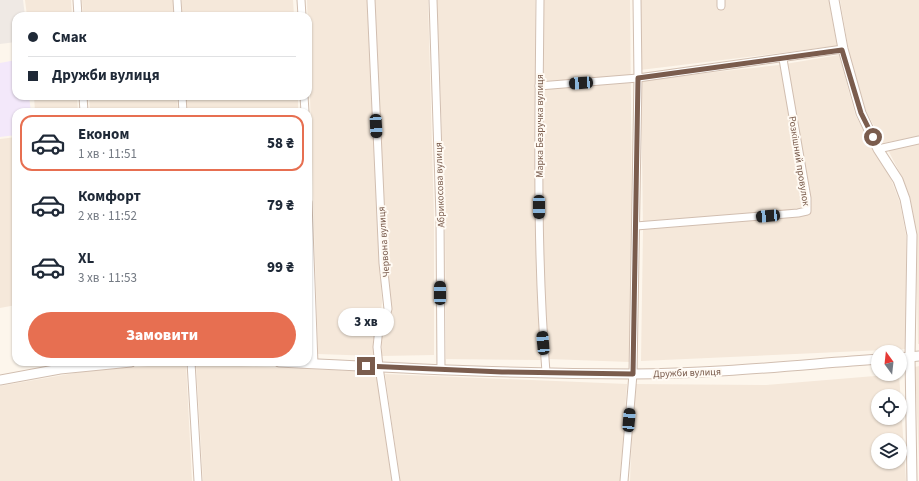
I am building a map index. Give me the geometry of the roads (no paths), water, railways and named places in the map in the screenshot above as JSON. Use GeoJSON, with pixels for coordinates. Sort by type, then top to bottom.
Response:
{"type":"FeatureCollection","features":[{"type":"Feature","properties":{"kind":"street"},"geometry":{"type":"LineString","coordinates":[[77,0],[78,12]]}},
{"type":"Feature","properties":{"kind":"street"},"geometry":{"type":"LineString","coordinates":[[177,0],[178,12]]}},
{"type":"Feature","properties":{"kind":"street"},"geometry":{"type":"LineString","coordinates":[[301,0],[302,12]]}},
{"type":"Feature","properties":{"kind":"street","name":"Червона вулиця"},"geometry":{"type":"LineString","coordinates":[[371,0],[383,263],[388,309],[385,319],[379,328],[377,347],[396,481]]}},
{"type":"Feature","properties":{"kind":"street","name":"Абрикосова вулиця"},"geometry":{"type":"LineString","coordinates":[[432,0],[440,217],[441,370]]}},
{"type":"Feature","properties":{"kind":"street","name":"Марка Безручка вулиця"},"geometry":{"type":"LineString","coordinates":[[540,0],[539,222],[541,314],[546,372]]}},
{"type":"Feature","properties":{"kind":"street"},"geometry":{"type":"LineString","coordinates":[[624,481],[633,374],[638,78],[637,0]]}},
{"type":"Feature","properties":{"kind":"street"},"geometry":{"type":"LineString","coordinates":[[834,0],[842,50],[861,113],[878,149],[898,180],[905,200],[912,235],[915,356],[912,481]]}},
{"type":"Feature","properties":{"kind":"street"},"geometry":{"type":"LineString","coordinates":[[539,86],[638,78],[729,64],[783,59],[842,50]]}},
{"type":"Feature","properties":{"kind":"street","name":"Розкішний провулок"},"geometry":{"type":"LineString","coordinates":[[636,226],[798,213],[807,211],[807,198],[783,59]]}},
{"type":"Feature","properties":{"kind":"street"},"geometry":{"type":"LineString","coordinates":[[878,149],[919,140]]}},
{"type":"Feature","properties":{"kind":"street"},"geometry":{"type":"LineString","coordinates":[[312,310],[314,364]]}},
{"type":"Feature","properties":{"kind":"street","name":"Дружби вулиця"},"geometry":{"type":"LineString","coordinates":[[314,364],[441,370],[633,374],[710,372],[871,360]]}},
{"type":"Feature","properties":{"kind":"street"},"geometry":{"type":"LineString","coordinates":[[0,380],[81,366]]}},
{"type":"Feature","properties":{"kind":"street"},"geometry":{"type":"LineString","coordinates":[[191,366],[198,481]]}}]}
